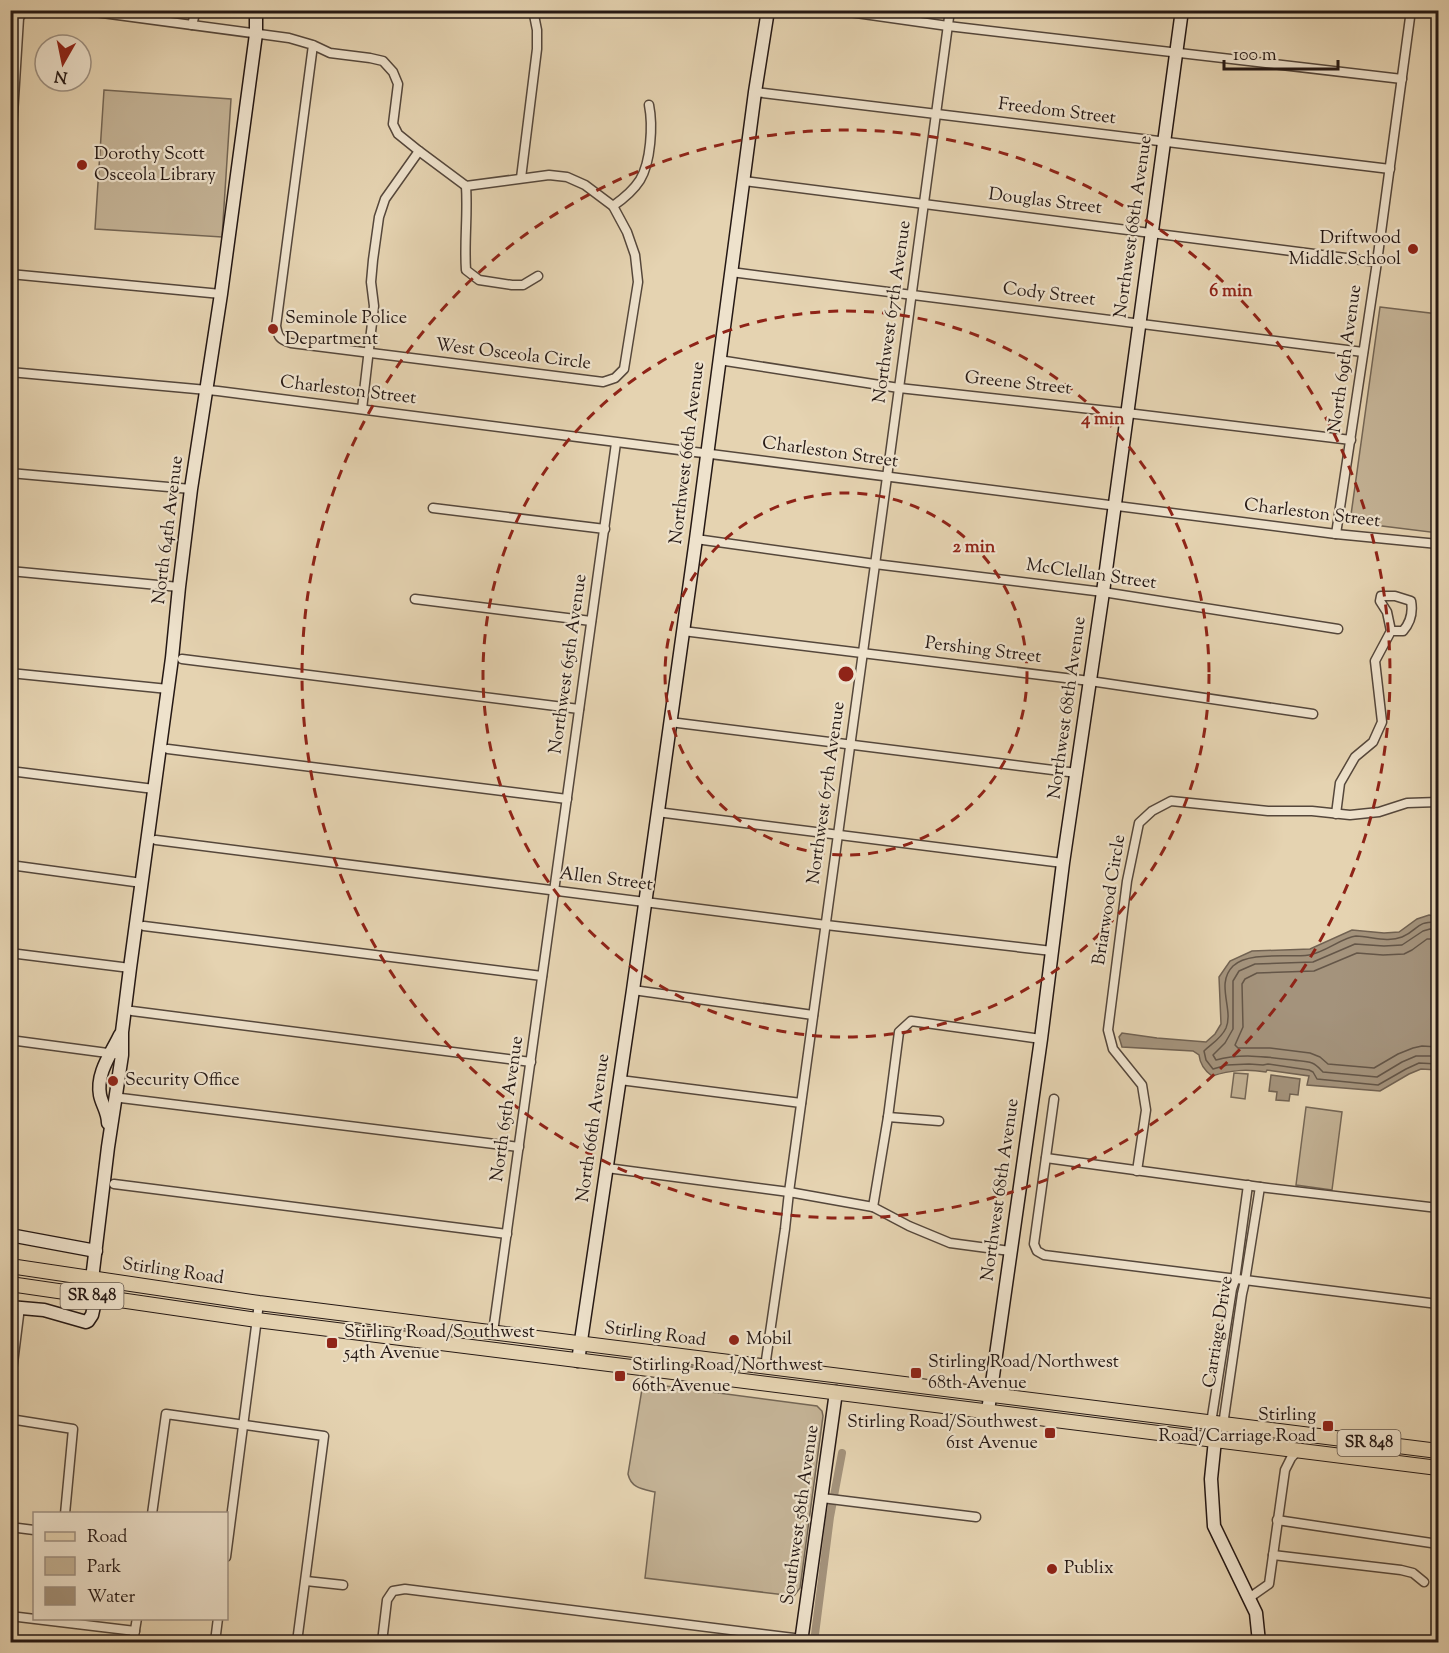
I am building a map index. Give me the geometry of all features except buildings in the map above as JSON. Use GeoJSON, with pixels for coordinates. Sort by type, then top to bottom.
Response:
{"type":"FeatureCollection","features":[{"type":"Feature","properties":{"kind":"main road","name":"Stirling Road"},"geometry":{"type":"LineString","coordinates":[[10,1266],[259,1303],[1438,1451]]}},
{"type":"Feature","properties":{"kind":"main road","name":"Stirling Road"},"geometry":{"type":"LineString","coordinates":[[10,1284],[257,1320],[1438,1467]]}},
{"type":"Feature","properties":{"kind":"main road"},"geometry":{"type":"LineString","coordinates":[[702,1376],[706,1370],[713,1368],[769,1374],[781,1369]]}},
{"type":"Feature","properties":{"kind":"street"},"geometry":{"type":"LineString","coordinates":[[10,164],[19,18],[24,10]]}},
{"type":"Feature","properties":{"kind":"street"},"geometry":{"type":"LineString","coordinates":[[80,10],[289,38],[330,52],[382,61],[393,72],[398,84],[393,124],[398,134],[466,186],[466,270],[479,280],[512,285],[523,285],[538,276]]}},
{"type":"Feature","properties":{"kind":"street"},"geometry":{"type":"LineString","coordinates":[[192,25],[196,10]]}},
{"type":"Feature","properties":{"kind":"street","name":"North 64th Avenue"},"geometry":{"type":"LineString","coordinates":[[92,1279],[109,1140],[108,1115],[100,1095],[100,1083],[105,1063],[116,1054],[122,1032],[168,689],[191,489],[212,391],[221,294],[256,34],[256,10]]}},
{"type":"Feature","properties":{"kind":"street","name":"North 64th Avenue"},"geometry":{"type":"LineString","coordinates":[[256,34],[265,10]]}},
{"type":"Feature","properties":{"kind":"street"},"geometry":{"type":"LineString","coordinates":[[521,178],[537,48],[537,30],[533,10]]}},
{"type":"Feature","properties":{"kind":"street","name":"Northwest 66th Avenue"},"geometry":{"type":"LineString","coordinates":[[645,901],[768,10]]}},
{"type":"Feature","properties":{"kind":"street"},"geometry":{"type":"LineString","coordinates":[[835,10],[948,26],[1402,79]]}},
{"type":"Feature","properties":{"kind":"street","name":"Northwest 67th Avenue"},"geometry":{"type":"LineString","coordinates":[[765,1367],[950,10]]}},
{"type":"Feature","properties":{"kind":"street","name":"Northwest 68th Avenue"},"geometry":{"type":"LineString","coordinates":[[988,1411],[1182,10]]}},
{"type":"Feature","properties":{"kind":"street","name":"North 69th Avenue"},"geometry":{"type":"LineString","coordinates":[[1336,534],[1377,262],[1411,10]]}},
{"type":"Feature","properties":{"kind":"street","name":"West Osceola Circle"},"geometry":{"type":"LineString","coordinates":[[313,45],[276,326],[278,335],[283,341],[369,354],[603,382],[615,378],[624,369],[638,282],[635,255],[627,232],[613,206],[585,185],[567,177],[549,175],[466,186]]}},
{"type":"Feature","properties":{"kind":"street","name":"Freedom Street"},"geometry":{"type":"LineString","coordinates":[[755,92],[1390,169]]}},
{"type":"Feature","properties":{"kind":"street"},"geometry":{"type":"LineString","coordinates":[[613,206],[641,179],[648,156],[652,122],[649,105]]}},
{"type":"Feature","properties":{"kind":"street"},"geometry":{"type":"LineString","coordinates":[[362,409],[374,306],[373,260],[379,217],[385,199],[418,151]]}},
{"type":"Feature","properties":{"kind":"street","name":"Douglas Street"},"geometry":{"type":"LineString","coordinates":[[744,181],[1377,262]]}},
{"type":"Feature","properties":{"kind":"street","name":"Cody Street"},"geometry":{"type":"LineString","coordinates":[[731,272],[1363,352]]}},
{"type":"Feature","properties":{"kind":"street"},"geometry":{"type":"LineString","coordinates":[[10,274],[221,294]]}},
{"type":"Feature","properties":{"kind":"street","name":"Greene Street"},"geometry":{"type":"LineString","coordinates":[[719,360],[899,388],[1351,440]]}},
{"type":"Feature","properties":{"kind":"street","name":"Charleston Street"},"geometry":{"type":"LineString","coordinates":[[10,372],[212,391],[362,409],[1336,534],[1438,544]]}},
{"type":"Feature","properties":{"kind":"street","name":"Northwest 65th Avenue"},"geometry":{"type":"LineString","coordinates":[[554,890],[616,443]]}},
{"type":"Feature","properties":{"kind":"street"},"geometry":{"type":"LineString","coordinates":[[10,473],[191,489]]}},
{"type":"Feature","properties":{"kind":"street"},"geometry":{"type":"LineString","coordinates":[[433,508],[605,529]]}},
{"type":"Feature","properties":{"kind":"street","name":"McClellan Street"},"geometry":{"type":"LineString","coordinates":[[696,539],[1102,592],[1338,629]]}},
{"type":"Feature","properties":{"kind":"street"},"geometry":{"type":"LineString","coordinates":[[10,571],[179,587]]}},
{"type":"Feature","properties":{"kind":"street"},"geometry":{"type":"LineString","coordinates":[[1336,814],[1340,783],[1355,757],[1373,742],[1382,722],[1376,661],[1391,631],[1387,612],[1380,601],[1381,596],[1395,596],[1411,601],[1412,611],[1407,626],[1403,631],[1391,631]]}},
{"type":"Feature","properties":{"kind":"street"},"geometry":{"type":"LineString","coordinates":[[415,599],[591,621]]}},
{"type":"Feature","properties":{"kind":"street","name":"Pershing Street"},"geometry":{"type":"LineString","coordinates":[[683,631],[1090,681],[1313,714]]}},
{"type":"Feature","properties":{"kind":"street"},"geometry":{"type":"LineString","coordinates":[[182,659],[579,710]]}},
{"type":"Feature","properties":{"kind":"street"},"geometry":{"type":"LineString","coordinates":[[10,673],[168,689]]}},
{"type":"Feature","properties":{"kind":"street"},"geometry":{"type":"LineString","coordinates":[[670,722],[1077,773]]}},
{"type":"Feature","properties":{"kind":"street"},"geometry":{"type":"LineString","coordinates":[[168,749],[567,799]]}},
{"type":"Feature","properties":{"kind":"street"},"geometry":{"type":"LineString","coordinates":[[10,771],[154,789]]}},
{"type":"Feature","properties":{"kind":"street","name":"Briarwood Circle"},"geometry":{"type":"LineString","coordinates":[[1137,1171],[1146,1110],[1142,1085],[1113,1049],[1108,1030],[1127,881],[1139,823],[1171,801],[1268,811],[1312,811],[1350,815],[1379,812],[1407,803],[1438,802]]}},
{"type":"Feature","properties":{"kind":"street"},"geometry":{"type":"LineString","coordinates":[[657,812],[1063,863]]}},
{"type":"Feature","properties":{"kind":"street","name":"Allen Street"},"geometry":{"type":"LineString","coordinates":[[156,840],[1052,951]]}},
{"type":"Feature","properties":{"kind":"street"},"geometry":{"type":"LineString","coordinates":[[10,865],[142,884]]}},
{"type":"Feature","properties":{"kind":"street","name":"North 65th Avenue"},"geometry":{"type":"LineString","coordinates":[[493,1332],[554,890]]}},
{"type":"Feature","properties":{"kind":"street","name":"North 66th Avenue"},"geometry":{"type":"LineString","coordinates":[[578,1361],[645,901]]}},
{"type":"Feature","properties":{"kind":"street"},"geometry":{"type":"LineString","coordinates":[[144,926],[542,976]]}},
{"type":"Feature","properties":{"kind":"street"},"geometry":{"type":"LineString","coordinates":[[10,954],[130,968]]}},
{"type":"Feature","properties":{"kind":"street"},"geometry":{"type":"LineString","coordinates":[[633,990],[813,1015]]}},
{"type":"Feature","properties":{"kind":"street"},"geometry":{"type":"LineString","coordinates":[[132,1011],[531,1062]]}},
{"type":"Feature","properties":{"kind":"street"},"geometry":{"type":"LineString","coordinates":[[873,1207],[899,1032],[911,1022],[1041,1039]]}},
{"type":"Feature","properties":{"kind":"street"},"geometry":{"type":"LineString","coordinates":[[10,1040],[116,1054]]}},
{"type":"Feature","properties":{"kind":"street"},"geometry":{"type":"LineString","coordinates":[[620,1080],[801,1103]]}},
{"type":"Feature","properties":{"kind":"street"},"geometry":{"type":"LineString","coordinates":[[122,1098],[519,1147]]}},
{"type":"Feature","properties":{"kind":"street"},"geometry":{"type":"LineString","coordinates":[[1054,1099],[1034,1244],[1037,1251],[1044,1255],[1438,1304]]}},
{"type":"Feature","properties":{"kind":"street"},"geometry":{"type":"LineString","coordinates":[[888,1117],[939,1121]]}},
{"type":"Feature","properties":{"kind":"street"},"geometry":{"type":"LineString","coordinates":[[1046,1158],[1438,1208]]}},
{"type":"Feature","properties":{"kind":"street"},"geometry":{"type":"LineString","coordinates":[[607,1168],[789,1192],[873,1207],[909,1226],[950,1243],[1010,1251]]}},
{"type":"Feature","properties":{"kind":"street"},"geometry":{"type":"LineString","coordinates":[[114,1184],[507,1234]]}},
{"type":"Feature","properties":{"kind":"street","name":"Carriage Drive"},"geometry":{"type":"LineString","coordinates":[[1215,1440],[1217,1391],[1248,1185]]}},
{"type":"Feature","properties":{"kind":"street","name":"Carriage Drive"},"geometry":{"type":"LineString","coordinates":[[1217,1424],[1227,1392],[1260,1187]]}},
{"type":"Feature","properties":{"kind":"street"},"geometry":{"type":"LineString","coordinates":[[10,1235],[96,1251]]}},
{"type":"Feature","properties":{"kind":"street"},"geometry":{"type":"LineString","coordinates":[[10,1387],[15,1307],[44,1310],[83,1322],[88,1321],[92,1315],[96,1297]]}},
{"type":"Feature","properties":{"kind":"street"},"geometry":{"type":"LineString","coordinates":[[228,1542],[259,1303]]}},
{"type":"Feature","properties":{"kind":"street"},"geometry":{"type":"LineString","coordinates":[[1217,1391],[1227,1392]]}},
{"type":"Feature","properties":{"kind":"street","name":"Southwest 58th Avenue"},"geometry":{"type":"LineString","coordinates":[[802,1641],[836,1392]]}},
{"type":"Feature","properties":{"kind":"street"},"geometry":{"type":"LineString","coordinates":[[152,1512],[166,1414],[324,1436],[297,1642]]}},
{"type":"Feature","properties":{"kind":"street"},"geometry":{"type":"LineString","coordinates":[[10,1419],[73,1429],[65,1512]]}},
{"type":"Feature","properties":{"kind":"street"},"geometry":{"type":"LineString","coordinates":[[1215,1440],[1211,1479],[1214,1526],[1256,1613],[1259,1642]]}},
{"type":"Feature","properties":{"kind":"street"},"geometry":{"type":"LineString","coordinates":[[1249,1598],[1269,1584],[1285,1470],[1298,1450]]}},
{"type":"Feature","properties":{"kind":"street"},"geometry":{"type":"LineString","coordinates":[[822,1498],[976,1517]]}},
{"type":"Feature","properties":{"kind":"street"},"geometry":{"type":"LineString","coordinates":[[1277,1520],[1438,1544]]}},
{"type":"Feature","properties":{"kind":"street"},"geometry":{"type":"LineString","coordinates":[[10,1527],[33,1530]]}},
{"type":"Feature","properties":{"kind":"street"},"geometry":{"type":"LineString","coordinates":[[1273,1555],[1401,1570],[1413,1573],[1424,1582]]}},
{"type":"Feature","properties":{"kind":"street"},"geometry":{"type":"LineString","coordinates":[[306,1581],[343,1585]]}},
{"type":"Feature","properties":{"kind":"street"},"geometry":{"type":"LineString","coordinates":[[382,1642],[387,1600],[393,1591],[405,1589],[740,1631],[802,1641]]}},
{"type":"Feature","properties":{"kind":"street"},"geometry":{"type":"LineString","coordinates":[[10,1616],[33,1619]]}},
{"type":"Feature","properties":{"kind":"street"},"geometry":{"type":"LineString","coordinates":[[43,1620],[135,1631]]}},
{"type":"Feature","properties":{"kind":"street"},"geometry":{"type":"LineString","coordinates":[[133,1642],[137,1620]]}},
{"type":"Feature","properties":{"kind":"street"},"geometry":{"type":"LineString","coordinates":[[215,1642],[218,1620]]}},
{"type":"Feature","properties":{"kind":"street"},"geometry":{"type":"LineString","coordinates":[[738,1642],[740,1631]]}},
{"type":"Feature","properties":{"kind":"green space"},"geometry":{"type":"Polygon","coordinates":[[[104,90],[231,99],[222,237],[95,229],[104,90]]]}},
{"type":"Feature","properties":{"kind":"green space"},"geometry":{"type":"Polygon","coordinates":[[[1380,307],[1438,314],[1438,533],[1350,522],[1380,307]]]}},
{"type":"Feature","properties":{"kind":"green space"},"geometry":{"type":"Polygon","coordinates":[[[1234,1073],[1248,1074],[1245,1099],[1231,1097],[1234,1073]]]}},
{"type":"Feature","properties":{"kind":"green space"},"geometry":{"type":"Polygon","coordinates":[[[1306,1107],[1342,1112],[1332,1190],[1296,1185],[1306,1107]]]}},
{"type":"Feature","properties":{"kind":"green space"},"geometry":{"type":"Polygon","coordinates":[[[643,1383],[817,1406],[822,1411],[800,1588],[794,1596],[645,1578],[655,1492],[634,1485],[628,1474],[643,1383]]]}},
{"type":"Feature","properties":{"kind":"water"},"geometry":{"type":"Polygon","coordinates":[[[1429,915],[1438,917],[1438,1070],[1421,1069],[1380,1091],[1307,1085],[1309,1076],[1267,1070],[1266,1072],[1232,1071],[1212,1076],[1203,1067],[1199,1055],[1193,1051],[1122,1047],[1119,1037],[1122,1033],[1206,1042],[1221,1024],[1219,977],[1230,961],[1252,951],[1310,949],[1352,930],[1399,932],[1417,919],[1429,915]]]}},
{"type":"Feature","properties":{"kind":"water"},"geometry":{"type":"Polygon","coordinates":[[[1271,1075],[1300,1079],[1298,1095],[1290,1094],[1289,1101],[1276,1100],[1277,1092],[1269,1091],[1271,1075]]]}},
{"type":"Feature","properties":{"kind":"waterway"},"geometry":{"type":"LineString","coordinates":[[814,1642],[830,1517],[842,1453]]}},
{"type":"Feature","properties":{"kind":"place","name":"Dorothy Scott Osceola Library"},"geometry":{"type":"Point","coordinates":[82,165]}},
{"type":"Feature","properties":{"kind":"place","name":"Driftwood Middle School"},"geometry":{"type":"Point","coordinates":[1413,249]}},
{"type":"Feature","properties":{"kind":"place","name":"Seminole Police Department"},"geometry":{"type":"Point","coordinates":[273,329]}},
{"type":"Feature","properties":{"kind":"place","name":"Security Office"},"geometry":{"type":"Point","coordinates":[113,1081]}},
{"type":"Feature","properties":{"kind":"place","name":"Mobil"},"geometry":{"type":"Point","coordinates":[734,1340]}},
{"type":"Feature","properties":{"kind":"place","name":"Stirling Road/Southwest 54th Avenue"},"geometry":{"type":"Point","coordinates":[332,1343]}},
{"type":"Feature","properties":{"kind":"place","name":"Stirling Road/Northwest 68th Avenue"},"geometry":{"type":"Point","coordinates":[916,1373]}},
{"type":"Feature","properties":{"kind":"place","name":"Stirling Road/Northwest 66th Avenue"},"geometry":{"type":"Point","coordinates":[620,1376]}},
{"type":"Feature","properties":{"kind":"place","name":"Stirling Road/Carriage Road"},"geometry":{"type":"Point","coordinates":[1328,1426]}},
{"type":"Feature","properties":{"kind":"place","name":"Stirling Road/Southwest 61st Avenue"},"geometry":{"type":"Point","coordinates":[1050,1433]}},
{"type":"Feature","properties":{"kind":"place","name":"Publix"},"geometry":{"type":"Point","coordinates":[1052,1569]}}]}
